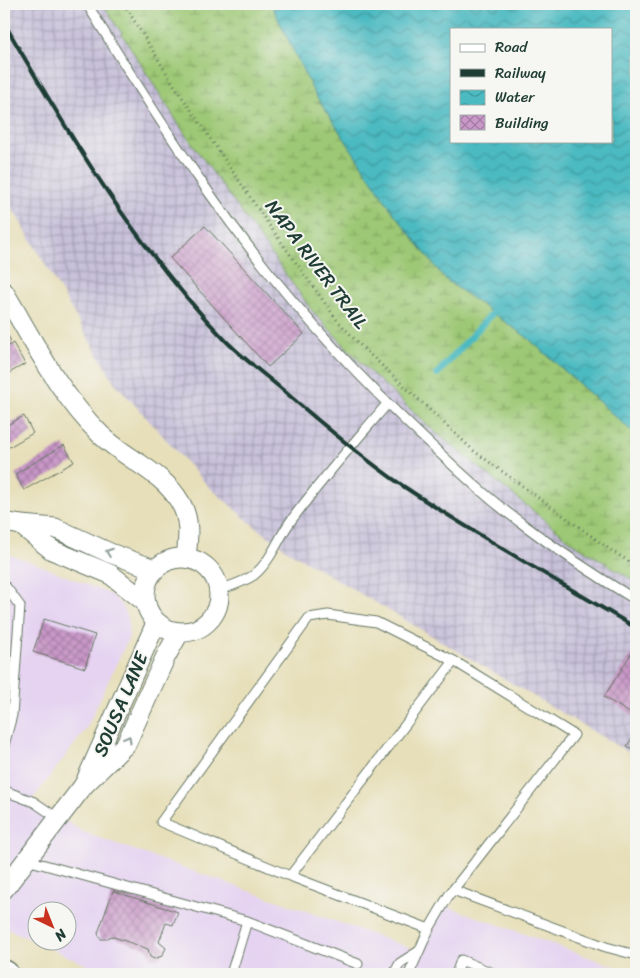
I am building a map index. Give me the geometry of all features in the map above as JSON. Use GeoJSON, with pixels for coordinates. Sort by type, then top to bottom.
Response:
{"type":"FeatureCollection","features":[{"type":"Feature","properties":{"kind":"street"},"geometry":{"type":"LineString","coordinates":[[4,292],[64,391],[81,414],[100,435],[163,481],[174,492],[183,508],[188,523],[189,533],[186,558]]}},
{"type":"Feature","properties":{"kind":"street"},"geometry":{"type":"LineString","coordinates":[[12,524],[55,528],[110,553],[154,569]]}},
{"type":"Feature","properties":{"kind":"street"},"geometry":{"type":"LineString","coordinates":[[12,524],[52,550],[110,574],[144,601]]}},
{"type":"Feature","properties":{"kind":"street"},"geometry":{"type":"LineString","coordinates":[[186,558],[201,563],[213,575],[219,590],[219,602],[216,612],[209,621],[195,630],[179,633],[166,630],[156,623],[148,613],[144,601],[146,584],[154,569],[169,560],[186,558]]}},
{"type":"Feature","properties":{"kind":"street","name":"SOUSA LANE"},"geometry":{"type":"LineString","coordinates":[[84,785],[156,623]]}},
{"type":"Feature","properties":{"kind":"street","name":"SOUSA LANE"},"geometry":{"type":"LineString","coordinates":[[4,889],[84,785],[126,744],[166,656],[179,633]]}},
{"type":"Feature","properties":{"kind":"lane"},"geometry":{"type":"LineString","coordinates":[[87,4],[149,104],[217,204],[263,264],[324,336],[387,404],[453,466],[519,522],[595,575],[636,600]]}},
{"type":"Feature","properties":{"kind":"lane"},"geometry":{"type":"LineString","coordinates":[[219,590],[248,579],[262,567],[289,524],[324,478],[387,404]]}},
{"type":"Feature","properties":{"kind":"lane"},"geometry":{"type":"LineString","coordinates":[[4,586],[20,606],[12,715],[4,745]]}},
{"type":"Feature","properties":{"kind":"lane"},"geometry":{"type":"LineString","coordinates":[[409,974],[429,929],[453,890],[574,735],[454,661],[376,622],[328,615],[308,618],[161,822],[290,876],[429,929]]}},
{"type":"Feature","properties":{"kind":"lane"},"geometry":{"type":"LineString","coordinates":[[290,876],[454,661]]}},
{"type":"Feature","properties":{"kind":"lane"},"geometry":{"type":"LineString","coordinates":[[4,788],[6,791],[34,802],[59,819]]}},
{"type":"Feature","properties":{"kind":"lane"},"geometry":{"type":"LineString","coordinates":[[27,860],[247,921],[358,964]]}},
{"type":"Feature","properties":{"kind":"lane"},"geometry":{"type":"LineString","coordinates":[[453,890],[606,947],[636,955]]}},
{"type":"Feature","properties":{"kind":"lane"},"geometry":{"type":"LineString","coordinates":[[231,974],[247,921]]}},
{"type":"Feature","properties":{"kind":"lane"},"geometry":{"type":"LineString","coordinates":[[394,974],[400,963],[420,951]]}},
{"type":"Feature","properties":{"kind":"lane"},"geometry":{"type":"LineString","coordinates":[[456,974],[461,960],[495,974]]}},
{"type":"Feature","properties":{"kind":"path","name":"NAPA RIVER TRAIL"},"geometry":{"type":"LineString","coordinates":[[124,4],[172,82],[269,225],[337,320],[362,347],[474,451],[612,551],[636,566]]}},
{"type":"Feature","properties":{"kind":"shaded area"},"geometry":{"type":"Polygon","coordinates":[[[4,4],[103,4],[183,131],[313,312],[367,369],[434,431],[573,543],[636,582],[636,757],[287,550],[253,525],[209,487],[114,382],[4,194],[4,4]]]}},
{"type":"Feature","properties":{"kind":"shaded area"},"geometry":{"type":"Polygon","coordinates":[[[4,553],[37,564],[112,595],[122,605],[128,618],[129,637],[86,729],[32,800],[83,832],[419,951],[443,905],[636,974],[106,974],[54,950],[78,950],[78,900],[28,900],[28,938],[4,927],[4,553]]]}},
{"type":"Feature","properties":{"kind":"green space"},"geometry":{"type":"Polygon","coordinates":[[[103,4],[271,4],[314,93],[393,212],[445,279],[528,338],[636,435],[636,582],[573,543],[434,431],[367,369],[313,312],[183,131],[103,4]]]}},
{"type":"Feature","properties":{"kind":"water"},"geometry":{"type":"Polygon","coordinates":[[[271,4],[636,4],[636,435],[528,338],[445,279],[393,212],[314,93],[271,4]]]}},
{"type":"Feature","properties":{"kind":"building"},"geometry":{"type":"Polygon","coordinates":[[[205,226],[304,334],[268,367],[170,258],[205,226]]]}},
{"type":"Feature","properties":{"kind":"building"},"geometry":{"type":"Polygon","coordinates":[[[4,329],[11,341],[7,343],[9,346],[13,343],[25,364],[4,376],[4,329]]]}},
{"type":"Feature","properties":{"kind":"building"},"geometry":{"type":"Polygon","coordinates":[[[24,416],[33,433],[4,450],[4,420],[7,425],[24,416]]]}},
{"type":"Feature","properties":{"kind":"building"},"geometry":{"type":"Polygon","coordinates":[[[64,445],[74,462],[24,490],[15,474],[64,445]]]}},
{"type":"Feature","properties":{"kind":"building"},"geometry":{"type":"Polygon","coordinates":[[[44,619],[95,635],[85,668],[33,652],[44,619]]]}},
{"type":"Feature","properties":{"kind":"building"},"geometry":{"type":"Polygon","coordinates":[[[631,654],[636,658],[636,717],[604,697],[631,654]]]}},
{"type":"Feature","properties":{"kind":"building"},"geometry":{"type":"Polygon","coordinates":[[[636,732],[636,751],[627,746],[636,732]]]}},
{"type":"Feature","properties":{"kind":"building"},"geometry":{"type":"Polygon","coordinates":[[[113,891],[178,912],[173,925],[166,923],[159,942],[166,948],[162,956],[154,959],[150,957],[148,949],[111,936],[101,939],[98,933],[113,891]]]}},
{"type":"Feature","properties":{"kind":"waterway"},"geometry":{"type":"LineString","coordinates":[[437,374],[498,307]]}},
{"type":"Feature","properties":{"kind":"railway"},"geometry":{"type":"LineString","coordinates":[[4,23],[53,107],[133,229],[193,305],[233,348],[342,440],[403,486],[490,541],[636,628]]}}]}
